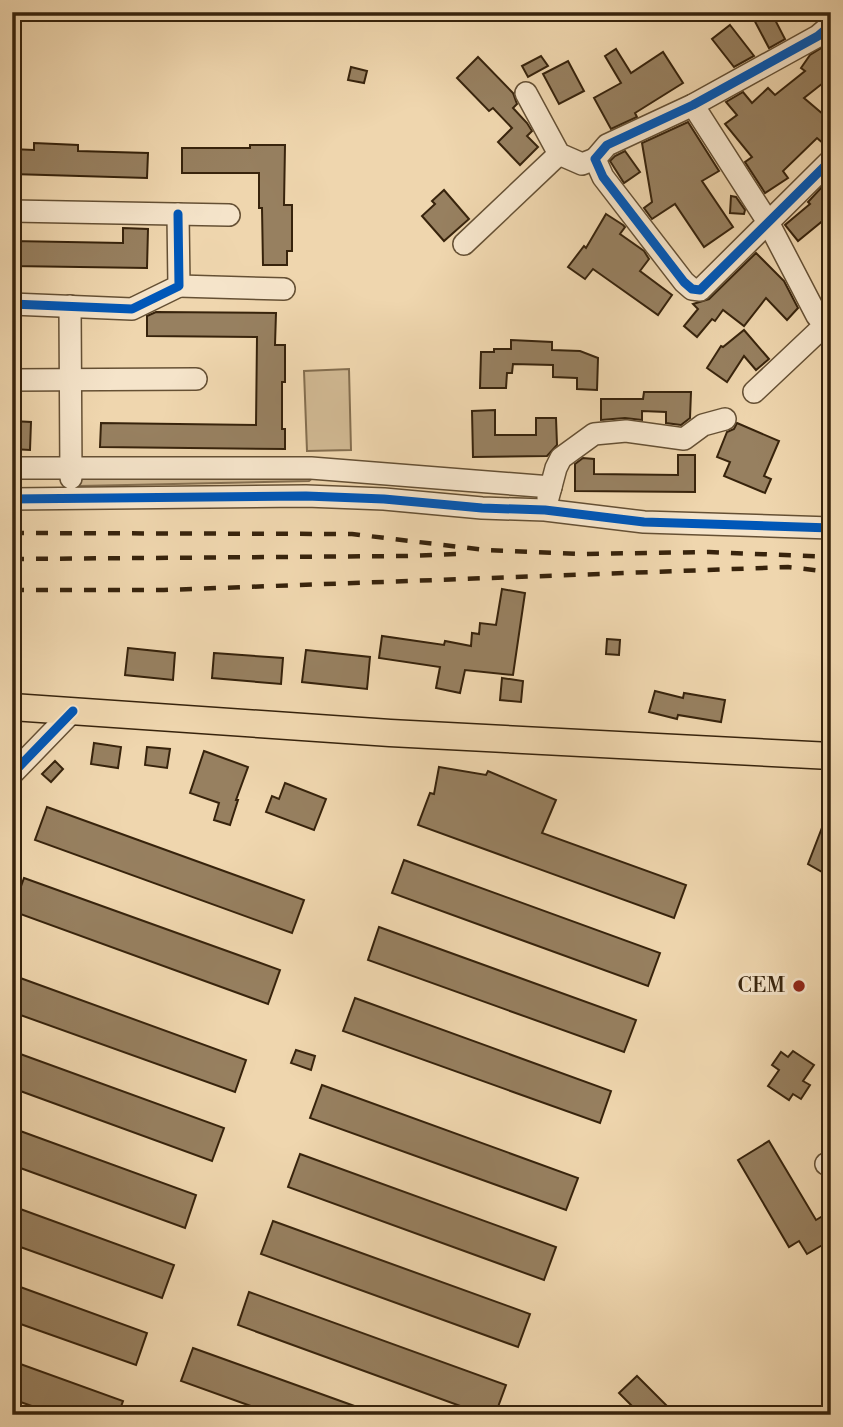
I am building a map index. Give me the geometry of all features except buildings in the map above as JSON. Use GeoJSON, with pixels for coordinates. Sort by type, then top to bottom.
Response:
{"type":"FeatureCollection","features":[{"type":"Feature","properties":{"kind":"main road"},"geometry":{"type":"LineString","coordinates":[[12,708],[390,733],[831,756]]}},
{"type":"Feature","properties":{"kind":"street"},"geometry":{"type":"LineString","coordinates":[[526,93],[558,155],[582,164],[595,159],[607,145],[694,105],[818,36],[831,25]]}},
{"type":"Feature","properties":{"kind":"street"},"geometry":{"type":"LineString","coordinates":[[694,105],[768,222],[825,320],[754,392]]}},
{"type":"Feature","properties":{"kind":"street"},"geometry":{"type":"LineString","coordinates":[[464,244],[558,155]]}},
{"type":"Feature","properties":{"kind":"street"},"geometry":{"type":"LineString","coordinates":[[595,159],[603,177],[692,289],[700,290],[831,160]]}},
{"type":"Feature","properties":{"kind":"street"},"geometry":{"type":"LineString","coordinates":[[12,211],[229,215]]}},
{"type":"Feature","properties":{"kind":"street"},"geometry":{"type":"LineString","coordinates":[[178,214],[179,286]]}},
{"type":"Feature","properties":{"kind":"street"},"geometry":{"type":"LineString","coordinates":[[12,304],[132,309],[179,286],[284,289]]}},
{"type":"Feature","properties":{"kind":"street"},"geometry":{"type":"LineString","coordinates":[[70,306],[71,498]]}},
{"type":"Feature","properties":{"kind":"street"},"geometry":{"type":"LineString","coordinates":[[12,380],[196,379]]}},
{"type":"Feature","properties":{"kind":"street"},"geometry":{"type":"LineString","coordinates":[[545,510],[561,458],[594,434],[626,430],[684,439],[703,425],[724,419]]}},
{"type":"Feature","properties":{"kind":"street"},"geometry":{"type":"LineString","coordinates":[[12,468],[311,468],[551,487]]}},
{"type":"Feature","properties":{"kind":"street"},"geometry":{"type":"LineString","coordinates":[[12,499],[306,496],[545,510],[644,522],[831,528]]}},
{"type":"Feature","properties":{"kind":"street"},"geometry":{"type":"LineString","coordinates":[[12,774],[74,711]]}},
{"type":"Feature","properties":{"kind":"shaded area"},"geometry":{"type":"Polygon","coordinates":[[[349,369],[351,450],[307,451],[304,371],[349,369]]]}},
{"type":"Feature","properties":{"kind":"shaded area"},"geometry":{"type":"Polygon","coordinates":[[[314,477],[309,481],[80,486],[77,478],[314,477]]]}},
{"type":"Feature","properties":{"kind":"railway"},"geometry":{"type":"LineString","coordinates":[[12,533],[352,534],[485,550],[581,554],[709,552],[831,557]]}},
{"type":"Feature","properties":{"kind":"railway"},"geometry":{"type":"LineString","coordinates":[[12,559],[456,554]]}},
{"type":"Feature","properties":{"kind":"railway"},"geometry":{"type":"LineString","coordinates":[[12,590],[164,590],[788,567],[831,572]]}},
{"type":"Feature","properties":{"kind":"cycle path"},"geometry":{"type":"LineString","coordinates":[[831,25],[818,36],[693,105],[607,145],[595,159],[603,177],[684,282],[692,289],[700,290],[831,160]]}},
{"type":"Feature","properties":{"kind":"cycle path"},"geometry":{"type":"LineString","coordinates":[[12,304],[132,309],[179,286],[178,214]]}},
{"type":"Feature","properties":{"kind":"cycle path"},"geometry":{"type":"LineString","coordinates":[[12,499],[306,496],[545,510],[644,522],[831,528]]}},
{"type":"Feature","properties":{"kind":"cycle path"},"geometry":{"type":"LineString","coordinates":[[12,774],[73,711]]}},
{"type":"Feature","properties":{"kind":"place","name":"CEM"},"geometry":{"type":"Point","coordinates":[799,986]}}]}
